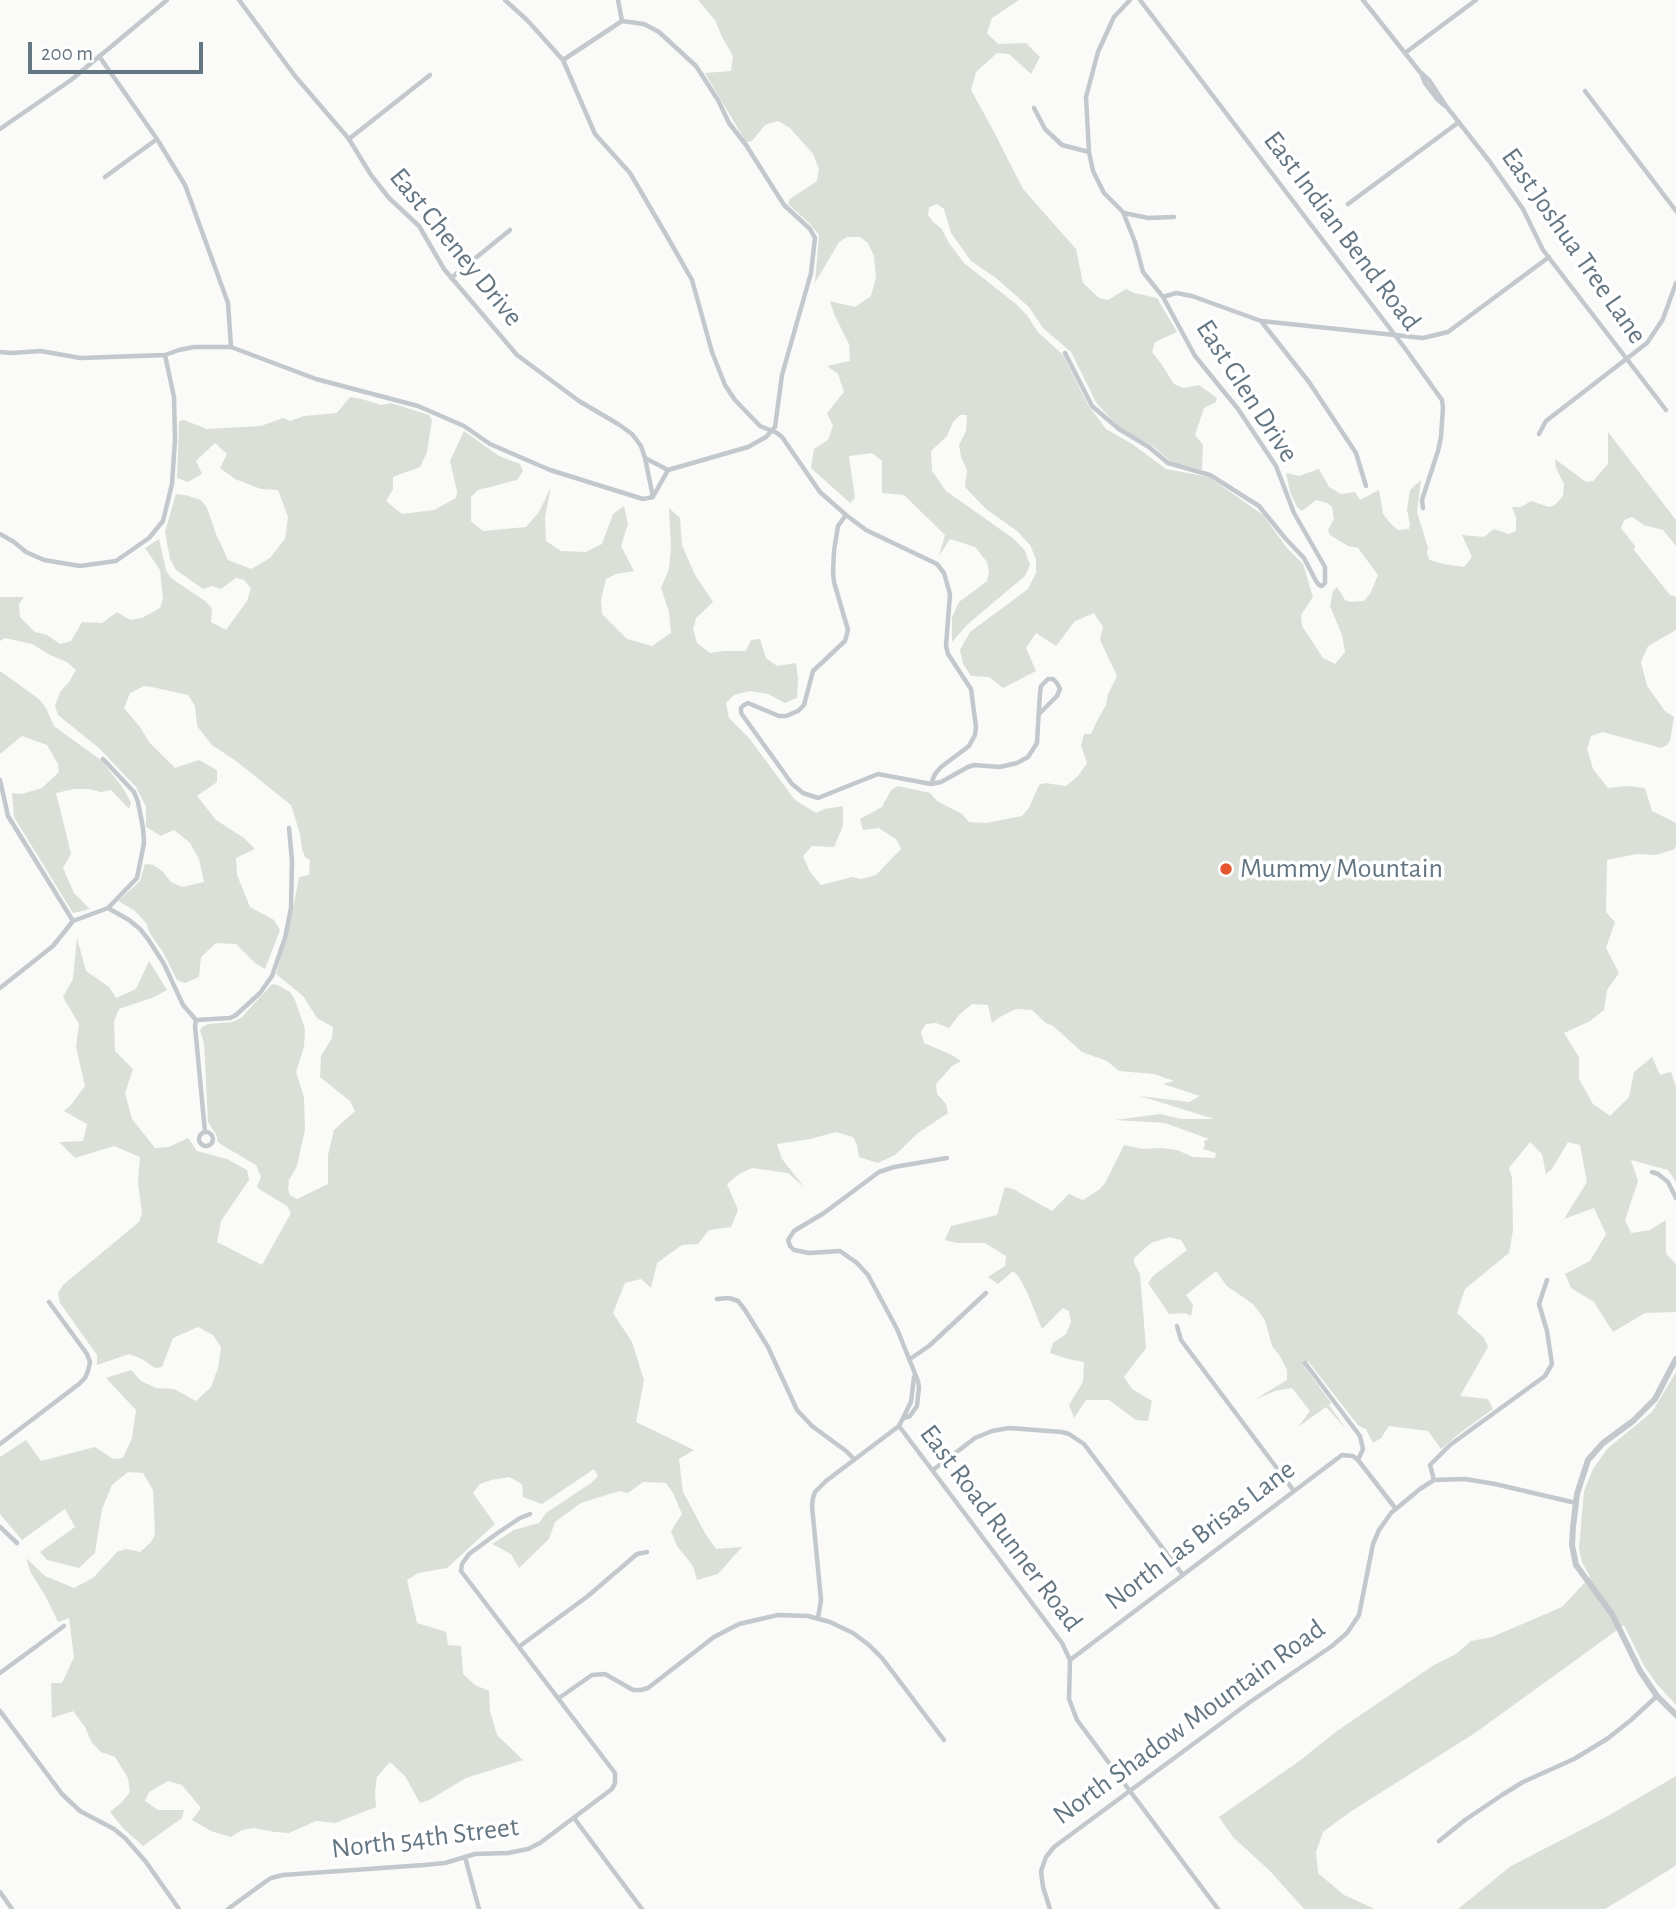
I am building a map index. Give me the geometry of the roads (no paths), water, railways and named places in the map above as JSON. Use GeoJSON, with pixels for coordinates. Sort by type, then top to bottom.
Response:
{"type":"FeatureCollection","features":[{"type":"Feature","properties":{"kind":"street"},"geometry":{"type":"LineString","coordinates":[[0,129],[71,80],[167,0]]}},
{"type":"Feature","properties":{"kind":"street","name":"East Cheney Drive"},"geometry":{"type":"LineString","coordinates":[[239,0],[295,76],[349,139],[389,198],[419,226],[436,259],[517,355],[579,401],[632,434],[641,446],[653,497]]}},
{"type":"Feature","properties":{"kind":"street"},"geometry":{"type":"LineString","coordinates":[[505,0],[564,60],[596,134],[630,173],[692,280],[712,352],[725,385],[735,400],[761,426],[782,437],[820,492],[846,514],[866,530],[937,565],[944,573],[950,594],[946,646],[948,654],[971,689],[975,735],[969,746],[935,774],[931,784]]}},
{"type":"Feature","properties":{"kind":"street"},"geometry":{"type":"LineString","coordinates":[[618,0],[622,22]]}},
{"type":"Feature","properties":{"kind":"street","name":"East Glen Drive"},"geometry":{"type":"LineString","coordinates":[[1065,353],[1092,406],[1119,429],[1149,447],[1168,463],[1210,475],[1259,506],[1304,558],[1316,581],[1322,586],[1325,583],[1325,567],[1294,513],[1276,466],[1238,409],[1195,356],[1163,297],[1143,272],[1123,212],[1104,193],[1093,171],[1089,152],[1086,97],[1098,52],[1114,17],[1130,0]]}},
{"type":"Feature","properties":{"kind":"street","name":"East Indian Bend Road"},"geometry":{"type":"LineString","coordinates":[[1140,0],[1442,400],[1438,451],[1422,500],[1423,508]]}},
{"type":"Feature","properties":{"kind":"street","name":"East Joshua Tree Lane"},"geometry":{"type":"LineString","coordinates":[[1363,0],[1420,72],[1437,99],[1459,122],[1511,191],[1549,257],[1666,410]]}},
{"type":"Feature","properties":{"kind":"street"},"geometry":{"type":"LineString","coordinates":[[1405,53],[1476,0]]}},
{"type":"Feature","properties":{"kind":"street"},"geometry":{"type":"LineString","coordinates":[[564,60],[622,22],[644,24],[659,32],[696,66],[729,123],[784,205],[810,229],[815,238],[811,273],[782,375],[775,427],[772,431],[760,442],[748,447],[668,470],[645,458]]}},
{"type":"Feature","properties":{"kind":"street"},"geometry":{"type":"LineString","coordinates":[[99,56],[186,186],[228,303],[231,347]]}},
{"type":"Feature","properties":{"kind":"street"},"geometry":{"type":"LineString","coordinates":[[349,139],[430,75]]}},
{"type":"Feature","properties":{"kind":"street"},"geometry":{"type":"LineString","coordinates":[[1586,91],[1676,211]]}},
{"type":"Feature","properties":{"kind":"street"},"geometry":{"type":"LineString","coordinates":[[1034,108],[1045,129],[1062,145],[1089,152]]}},
{"type":"Feature","properties":{"kind":"street"},"geometry":{"type":"LineString","coordinates":[[1348,204],[1459,122]]}},
{"type":"Feature","properties":{"kind":"street"},"geometry":{"type":"LineString","coordinates":[[105,177],[157,139]]}},
{"type":"Feature","properties":{"kind":"street"},"geometry":{"type":"LineString","coordinates":[[1123,212],[1148,218],[1174,217]]}},
{"type":"Feature","properties":{"kind":"street"},"geometry":{"type":"LineString","coordinates":[[451,278],[510,230]]}},
{"type":"Feature","properties":{"kind":"street"},"geometry":{"type":"LineString","coordinates":[[1163,297],[1175,293],[1192,296],[1261,321],[1423,338],[1448,332],[1549,257]]}},
{"type":"Feature","properties":{"kind":"street"},"geometry":{"type":"LineString","coordinates":[[1539,434],[1546,421],[1647,343],[1663,319],[1676,283]]}},
{"type":"Feature","properties":{"kind":"street"},"geometry":{"type":"LineString","coordinates":[[1261,321],[1310,382],[1356,453],[1366,486]]}},
{"type":"Feature","properties":{"kind":"street"},"geometry":{"type":"LineString","coordinates":[[0,352],[41,351],[79,358],[165,355],[194,347],[231,347],[316,379],[418,406],[464,426],[490,444],[550,470],[643,499],[653,497],[668,470]]}},
{"type":"Feature","properties":{"kind":"street"},"geometry":{"type":"LineString","coordinates":[[0,534],[26,552],[44,560],[80,566],[116,561],[149,538],[163,521],[172,484],[174,397],[165,355]]}},
{"type":"Feature","properties":{"kind":"street"},"geometry":{"type":"LineString","coordinates":[[846,514],[838,526],[833,572],[848,630],[845,641],[813,671],[807,698],[799,710],[779,716],[748,704],[741,708],[741,713],[792,784],[807,796],[823,797],[871,775],[931,784],[941,782],[974,765],[1000,767],[1022,761],[1037,743],[1039,714],[1041,686],[1048,679],[1053,679],[1060,689],[1057,696],[1039,714]]}},
{"type":"Feature","properties":{"kind":"street"},"geometry":{"type":"LineString","coordinates":[[0,988],[53,946],[73,921],[108,908],[137,878],[144,843],[141,812],[134,792],[103,759]]}},
{"type":"Feature","properties":{"kind":"street"},"geometry":{"type":"LineString","coordinates":[[0,780],[8,816],[73,921]]}},
{"type":"Feature","properties":{"kind":"street"},"geometry":{"type":"LineString","coordinates":[[196,1020],[230,1018],[236,1015],[260,993],[272,976],[285,938],[290,908],[292,861],[289,828]]}},
{"type":"Feature","properties":{"kind":"street"},"geometry":{"type":"LineString","coordinates":[[108,908],[129,920],[144,933],[164,964],[183,1005],[196,1020]]}},
{"type":"Feature","properties":{"kind":"street"},"geometry":{"type":"LineString","coordinates":[[196,1020],[205,1132]]}},
{"type":"Feature","properties":{"kind":"street","name":"East Road Runner Road"},"geometry":{"type":"LineString","coordinates":[[947,1158],[879,1172],[824,1213],[794,1231],[788,1240],[790,1246],[794,1250],[808,1253],[840,1251],[858,1263],[868,1275],[910,1359],[919,1387],[917,1406],[899,1426],[1062,1643],[1070,1660],[1068,1691],[1072,1712],[1218,1909]]}},
{"type":"Feature","properties":{"kind":"street"},"geometry":{"type":"LineString","coordinates":[[1652,1172],[1668,1182],[1676,1198]]}},
{"type":"Feature","properties":{"kind":"street"},"geometry":{"type":"LineString","coordinates":[[1547,1280],[1539,1304],[1547,1331],[1552,1364],[1545,1376],[1450,1446],[1430,1465],[1434,1480],[1454,1478],[1482,1481],[1576,1503]]}},
{"type":"Feature","properties":{"kind":"street"},"geometry":{"type":"LineString","coordinates":[[910,1359],[929,1346],[986,1293]]}},
{"type":"Feature","properties":{"kind":"street"},"geometry":{"type":"LineString","coordinates":[[717,1299],[729,1298],[738,1301],[768,1347],[797,1410],[812,1426],[853,1459]]}},
{"type":"Feature","properties":{"kind":"street"},"geometry":{"type":"LineString","coordinates":[[0,1444],[79,1384],[88,1371],[90,1362],[87,1354],[49,1302]]}},
{"type":"Feature","properties":{"kind":"street"},"geometry":{"type":"LineString","coordinates":[[1177,1326],[1181,1340],[1294,1491]]}},
{"type":"Feature","properties":{"kind":"street"},"geometry":{"type":"LineString","coordinates":[[1676,1359],[1665,1383],[1646,1410],[1603,1443],[1588,1460],[1576,1503],[1572,1545],[1576,1565],[1612,1614],[1640,1671],[1657,1696],[1676,1715]]}},
{"type":"Feature","properties":{"kind":"street"},"geometry":{"type":"LineString","coordinates":[[1306,1363],[1360,1436],[1363,1449],[1359,1460],[1395,1509]]}},
{"type":"Feature","properties":{"kind":"street"},"geometry":{"type":"LineString","coordinates":[[818,1618],[821,1601],[812,1506],[815,1492],[853,1459],[899,1426]]}},
{"type":"Feature","properties":{"kind":"street"},"geometry":{"type":"LineString","coordinates":[[933,1470],[975,1438],[992,1431],[1009,1428],[1069,1434],[1084,1444],[1183,1575]]}},
{"type":"Feature","properties":{"kind":"street","name":"North Las Brisas Lane"},"geometry":{"type":"LineString","coordinates":[[1070,1660],[1342,1455],[1353,1456],[1359,1460]]}},
{"type":"Feature","properties":{"kind":"street","name":"North Shadow Mountain Road"},"geometry":{"type":"LineString","coordinates":[[1050,1909],[1041,1876],[1049,1851],[1347,1633],[1359,1615],[1376,1538],[1382,1524],[1395,1509],[1434,1480]]}},
{"type":"Feature","properties":{"kind":"street"},"geometry":{"type":"LineString","coordinates":[[530,1514],[499,1532],[470,1554],[462,1564],[461,1571],[559,1698],[592,1675],[605,1674],[633,1690],[648,1688],[714,1637],[739,1624],[778,1615],[795,1615],[818,1618],[853,1633],[869,1645],[890,1668],[944,1740]]}},
{"type":"Feature","properties":{"kind":"street"},"geometry":{"type":"LineString","coordinates":[[0,1527],[17,1542]]}},
{"type":"Feature","properties":{"kind":"street"},"geometry":{"type":"LineString","coordinates":[[520,1646],[588,1596],[637,1553],[646,1552]]}},
{"type":"Feature","properties":{"kind":"street"},"geometry":{"type":"LineString","coordinates":[[0,1673],[64,1626]]}},
{"type":"Feature","properties":{"kind":"street"},"geometry":{"type":"LineString","coordinates":[[1439,1841],[1510,1790],[1574,1759],[1607,1739],[1657,1696]]}},
{"type":"Feature","properties":{"kind":"street","name":"North 54th Street"},"geometry":{"type":"LineString","coordinates":[[228,1909],[265,1881],[278,1876],[424,1866],[487,1852],[508,1853],[528,1849],[540,1843],[612,1789],[615,1783],[615,1773],[559,1698]]}},
{"type":"Feature","properties":{"kind":"street"},"geometry":{"type":"LineString","coordinates":[[0,1711],[62,1794],[80,1811],[114,1829],[132,1845],[179,1909]]}},
{"type":"Feature","properties":{"kind":"street"},"geometry":{"type":"LineString","coordinates":[[574,1818],[642,1909]]}},
{"type":"Feature","properties":{"kind":"street"},"geometry":{"type":"LineString","coordinates":[[465,1857],[479,1909]]}},
{"type":"Feature","properties":{"kind":"street"},"geometry":{"type":"LineString","coordinates":[[0,1892],[12,1909]]}},
{"type":"Feature","properties":{"kind":"place","name":"Mummy Mountain"},"geometry":{"type":"Point","coordinates":[1226,869]}}]}
